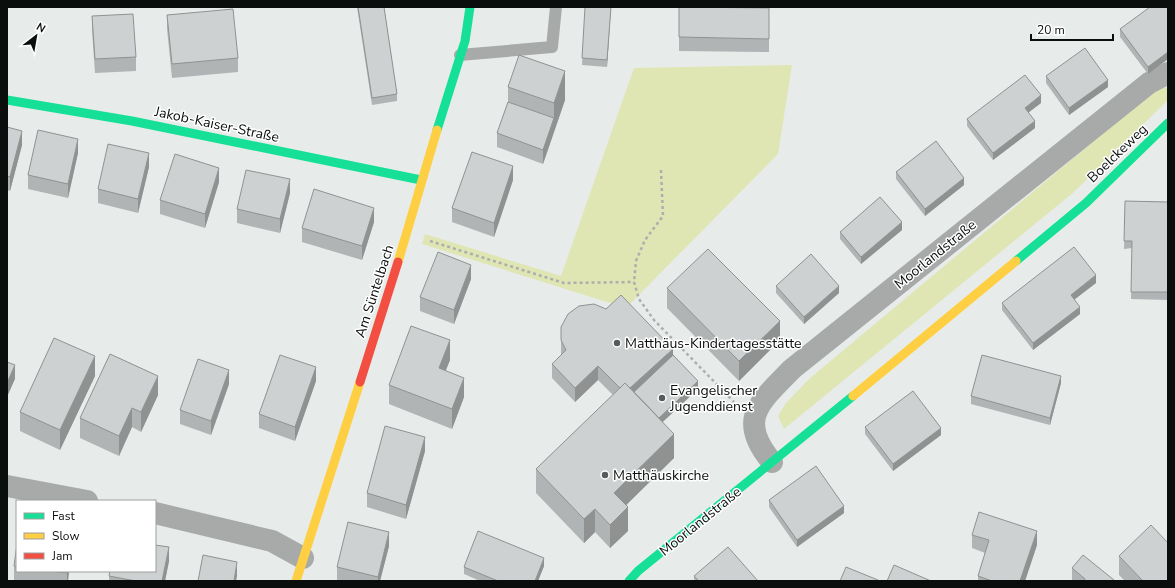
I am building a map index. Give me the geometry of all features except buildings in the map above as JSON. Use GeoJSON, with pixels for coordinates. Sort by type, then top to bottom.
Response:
{"type":"FeatureCollection","features":[{"type":"Feature","properties":{"kind":"street","name":"Am Süntelbach"},"geometry":{"type":"LineString","coordinates":[[296,581],[407,234],[421,180],[465,41],[470,7]]}},
{"type":"Feature","properties":{"kind":"street","name":"Moorlandstraße"},"geometry":{"type":"LineString","coordinates":[[754,422],[756,410],[766,395],[792,369],[1149,82],[1168,73]]}},
{"type":"Feature","properties":{"kind":"street","name":"Jakob-Kaiser-Straße"},"geometry":{"type":"LineString","coordinates":[[7,100],[132,121],[421,180]]}},
{"type":"Feature","properties":{"kind":"street","name":"Boelckeweg"},"geometry":{"type":"LineString","coordinates":[[1086,203],[1168,123]]}},
{"type":"Feature","properties":{"kind":"street","name":"Moorlandstraße"},"geometry":{"type":"LineString","coordinates":[[629,581],[638,571],[1086,203]]}},
{"type":"Feature","properties":{"kind":"street"},"geometry":{"type":"LineString","coordinates":[[754,422],[754,433],[760,445],[772,462]]}},
{"type":"Feature","properties":{"kind":"street"},"geometry":{"type":"LineString","coordinates":[[7,486],[83,500]]}},
{"type":"Feature","properties":{"kind":"street"},"geometry":{"type":"LineString","coordinates":[[156,513],[272,541],[303,558]]}},
{"type":"Feature","properties":{"kind":"lane"},"geometry":{"type":"LineString","coordinates":[[460,55],[552,47],[556,7]]}},
{"type":"Feature","properties":{"kind":"path"},"geometry":{"type":"LineString","coordinates":[[661,170],[663,216],[645,240],[636,261],[634,282],[639,299],[654,320],[754,422]]}},
{"type":"Feature","properties":{"kind":"path"},"geometry":{"type":"LineString","coordinates":[[407,234],[564,283],[634,282]]}},
{"type":"Feature","properties":{"kind":"green space"},"geometry":{"type":"Polygon","coordinates":[[[792,65],[778,154],[626,308],[422,244],[425,234],[561,276],[634,68],[792,65]]]}},
{"type":"Feature","properties":{"kind":"green space"},"geometry":{"type":"Polygon","coordinates":[[[1163,87],[1168,88],[1168,100],[1074,192],[784,429],[778,416],[786,403],[809,379],[1149,95],[1163,87]]]}},
{"type":"Feature","properties":{"kind":"traffic: fast"},"geometry":{"type":"LineString","coordinates":[[437,130],[465,41],[470,7]]}},
{"type":"Feature","properties":{"kind":"traffic: fast"},"geometry":{"type":"LineString","coordinates":[[7,100],[132,121],[421,180]]}},
{"type":"Feature","properties":{"kind":"traffic: fast"},"geometry":{"type":"LineString","coordinates":[[1016,261],[1086,203],[1168,123]]}},
{"type":"Feature","properties":{"kind":"traffic: fast"},"geometry":{"type":"LineString","coordinates":[[629,581],[638,571],[853,396]]}},
{"type":"Feature","properties":{"kind":"traffic: slow"},"geometry":{"type":"LineString","coordinates":[[398,262],[437,130]]}},
{"type":"Feature","properties":{"kind":"traffic: slow"},"geometry":{"type":"LineString","coordinates":[[853,396],[1016,261]]}},
{"type":"Feature","properties":{"kind":"traffic: slow"},"geometry":{"type":"LineString","coordinates":[[296,581],[360,382]]}},
{"type":"Feature","properties":{"kind":"traffic: jam"},"geometry":{"type":"LineString","coordinates":[[360,382],[398,262]]}},
{"type":"Feature","properties":{"kind":"place","name":"Matthäus-Kindertagesstätte"},"geometry":{"type":"Point","coordinates":[617,343]}},
{"type":"Feature","properties":{"kind":"place","name":"Evangelischer Jugenddienst"},"geometry":{"type":"Point","coordinates":[662,398]}},
{"type":"Feature","properties":{"kind":"place","name":"Matthäuskirche"},"geometry":{"type":"Point","coordinates":[605,475]}}]}
